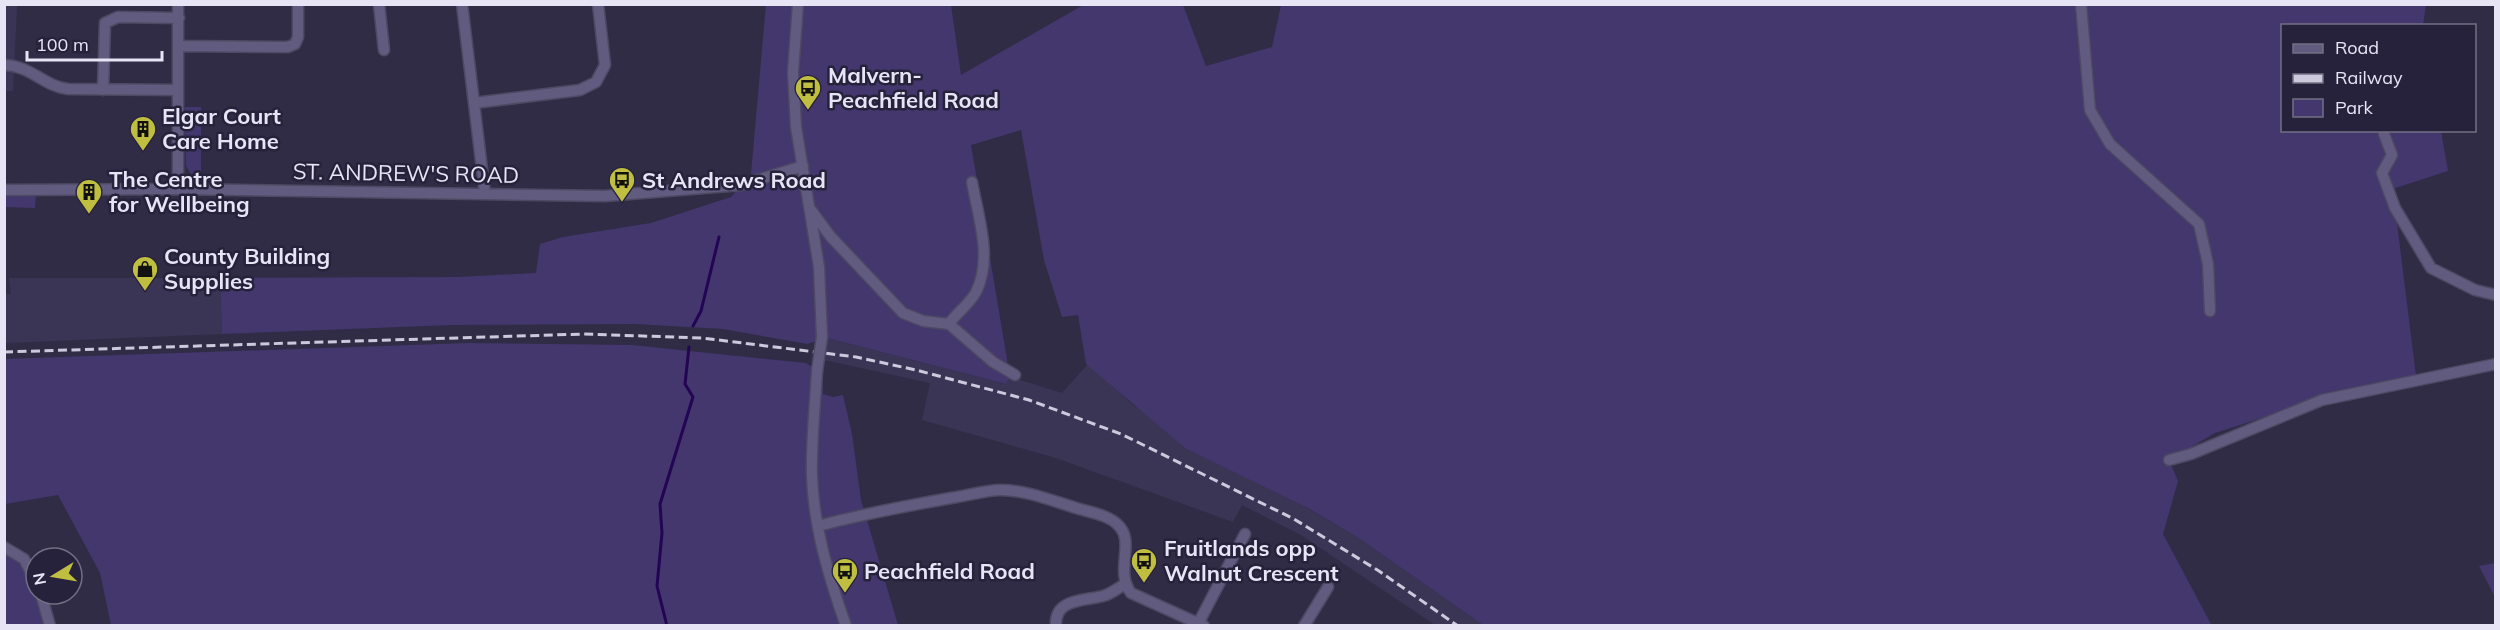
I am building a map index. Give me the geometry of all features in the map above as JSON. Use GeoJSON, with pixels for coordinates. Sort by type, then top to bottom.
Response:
{"type":"FeatureCollection","features":[{"type":"Feature","properties":{"kind":"street"},"geometry":{"type":"LineString","coordinates":[[178,4],[178,189]]}},
{"type":"Feature","properties":{"kind":"street"},"geometry":{"type":"LineString","coordinates":[[179,46],[288,47],[295,44],[298,37],[298,4]]}},
{"type":"Feature","properties":{"kind":"street"},"geometry":{"type":"LineString","coordinates":[[379,4],[384,50]]}},
{"type":"Feature","properties":{"kind":"street"},"geometry":{"type":"LineString","coordinates":[[462,4],[485,194]]}},
{"type":"Feature","properties":{"kind":"street"},"geometry":{"type":"LineString","coordinates":[[474,103],[580,90],[596,82],[605,65],[598,4]]}},
{"type":"Feature","properties":{"kind":"street"},"geometry":{"type":"LineString","coordinates":[[789,4],[795,41]]}},
{"type":"Feature","properties":{"kind":"street"},"geometry":{"type":"LineString","coordinates":[[798,4],[795,41],[796,127],[819,267],[822,337],[817,371],[812,478],[818,526],[832,587],[846,626]]}},
{"type":"Feature","properties":{"kind":"street"},"geometry":{"type":"LineString","coordinates":[[2081,4],[2090,110],[2110,144],[2199,224],[2208,264],[2210,311]]}},
{"type":"Feature","properties":{"kind":"street"},"geometry":{"type":"LineString","coordinates":[[103,90],[105,23],[118,17],[179,18]]}},
{"type":"Feature","properties":{"kind":"street"},"geometry":{"type":"LineString","coordinates":[[7,65],[31,70],[56,88],[178,90]]}},
{"type":"Feature","properties":{"kind":"street"},"geometry":{"type":"LineString","coordinates":[[2385,134],[2392,156],[2382,172],[2395,208],[2431,268],[2475,290],[2496,295]]}},
{"type":"Feature","properties":{"kind":"street","name":"ST. ANDREW'S ROAD"},"geometry":{"type":"LineString","coordinates":[[4,190],[178,189],[605,196],[741,185],[803,166]]}},
{"type":"Feature","properties":{"kind":"street"},"geometry":{"type":"LineString","coordinates":[[949,324],[975,294],[983,274],[984,257],[972,182]]}},
{"type":"Feature","properties":{"kind":"street"},"geometry":{"type":"LineString","coordinates":[[811,209],[831,237],[903,313],[923,321],[949,324],[993,363],[1015,375]]}},
{"type":"Feature","properties":{"kind":"street"},"geometry":{"type":"LineString","coordinates":[[2169,460],[2191,454],[2322,400],[2496,364]]}},
{"type":"Feature","properties":{"kind":"street"},"geometry":{"type":"LineString","coordinates":[[818,526],[868,512],[1001,490],[1050,500],[1104,516],[1118,524],[1124,533],[1126,553],[1122,574],[1131,593],[1202,624],[1245,534]]}},
{"type":"Feature","properties":{"kind":"street"},"geometry":{"type":"LineString","coordinates":[[4,548],[24,560]]}},
{"type":"Feature","properties":{"kind":"street"},"geometry":{"type":"LineString","coordinates":[[1056,626],[1056,618],[1062,607],[1073,601],[1107,595],[1125,584]]}},
{"type":"Feature","properties":{"kind":"street"},"geometry":{"type":"LineString","coordinates":[[1304,626],[1328,587]]}},
{"type":"Feature","properties":{"kind":"street"},"geometry":{"type":"LineString","coordinates":[[44,606],[50,626]]}},
{"type":"Feature","properties":{"kind":"shaded area"},"geometry":{"type":"Polygon","coordinates":[[[4,5],[17,5],[13,91],[5,91],[4,5]]]}},
{"type":"Feature","properties":{"kind":"shaded area"},"geometry":{"type":"Polygon","coordinates":[[[9,278],[220,278],[222,334],[5,343],[4,294],[11,294],[9,278]]]}},
{"type":"Feature","properties":{"kind":"shaded area"},"geometry":{"type":"Polygon","coordinates":[[[827,338],[1005,384],[1010,377],[1062,393],[1088,364],[1133,405],[1360,539],[1483,625],[1435,625],[1301,535],[1242,505],[1233,522],[1056,458],[922,420],[930,383],[824,360],[827,338]]]}},
{"type":"Feature","properties":{"kind":"green space"},"geometry":{"type":"Polygon","coordinates":[[[766,4],[951,5],[961,75],[1085,4],[1183,5],[1206,66],[1272,47],[1281,5],[2426,5],[2423,24],[2281,24],[2281,132],[2441,132],[2448,171],[2383,192],[2397,223],[2416,376],[2287,410],[2215,433],[2169,460],[2178,481],[2163,534],[2212,626],[1483,625],[1360,539],[1308,508],[1185,448],[1086,364],[1078,315],[1062,317],[1044,260],[1021,130],[971,145],[1010,377],[1006,384],[827,338],[807,344],[723,329],[634,324],[451,325],[222,334],[220,278],[458,277],[536,273],[540,244],[563,237],[651,223],[731,197],[751,174],[766,4]]]}},
{"type":"Feature","properties":{"kind":"green space"},"geometry":{"type":"Polygon","coordinates":[[[185,107],[201,107],[201,180],[194,179],[186,166],[185,107]]]}},
{"type":"Feature","properties":{"kind":"green space"},"geometry":{"type":"Polygon","coordinates":[[[5,192],[36,192],[35,208],[5,207],[5,192]]]}},
{"type":"Feature","properties":{"kind":"green space"},"geometry":{"type":"Polygon","coordinates":[[[468,343],[632,345],[806,363],[822,373],[823,394],[833,397],[843,395],[852,434],[861,500],[898,625],[111,625],[100,573],[58,495],[5,504],[4,359],[468,343]]]}},
{"type":"Feature","properties":{"kind":"green space"},"geometry":{"type":"Polygon","coordinates":[[[5,552],[14,558],[24,570],[24,606],[40,606],[46,625],[5,626],[5,552]]]}},
{"type":"Feature","properties":{"kind":"green space"},"geometry":{"type":"Polygon","coordinates":[[[2496,563],[2495,597],[2479,566],[2496,563]]]}},
{"type":"Feature","properties":{"kind":"waterway"},"geometry":{"type":"LineString","coordinates":[[693,326],[701,311],[719,237]]}},
{"type":"Feature","properties":{"kind":"waterway"},"geometry":{"type":"LineString","coordinates":[[667,626],[657,586],[662,533],[660,504],[693,397],[685,384],[689,347]]}},
{"type":"Feature","properties":{"kind":"railway"},"geometry":{"type":"LineString","coordinates":[[4,352],[584,334],[702,338],[856,357],[916,370],[1029,400],[1121,434],[1294,519],[1379,571],[1458,626]]}},
{"type":"Feature","properties":{"kind":"place","name":"Malvern- Peachfield Road"},"geometry":{"type":"Point","coordinates":[808,111]}},
{"type":"Feature","properties":{"kind":"place","name":"Elgar Court Care Home"},"geometry":{"type":"Point","coordinates":[143,152]}},
{"type":"Feature","properties":{"kind":"place","name":"St Andrews Road"},"geometry":{"type":"Point","coordinates":[622,203]}},
{"type":"Feature","properties":{"kind":"place","name":"The Centre for Wellbeing"},"geometry":{"type":"Point","coordinates":[89,215]}},
{"type":"Feature","properties":{"kind":"place","name":"County Building Supplies"},"geometry":{"type":"Point","coordinates":[145,292]}},
{"type":"Feature","properties":{"kind":"place","name":"Fruitlands opp Walnut Crescent"},"geometry":{"type":"Point","coordinates":[1144,584]}},
{"type":"Feature","properties":{"kind":"place","name":"Peachfield Road"},"geometry":{"type":"Point","coordinates":[845,594]}}]}
